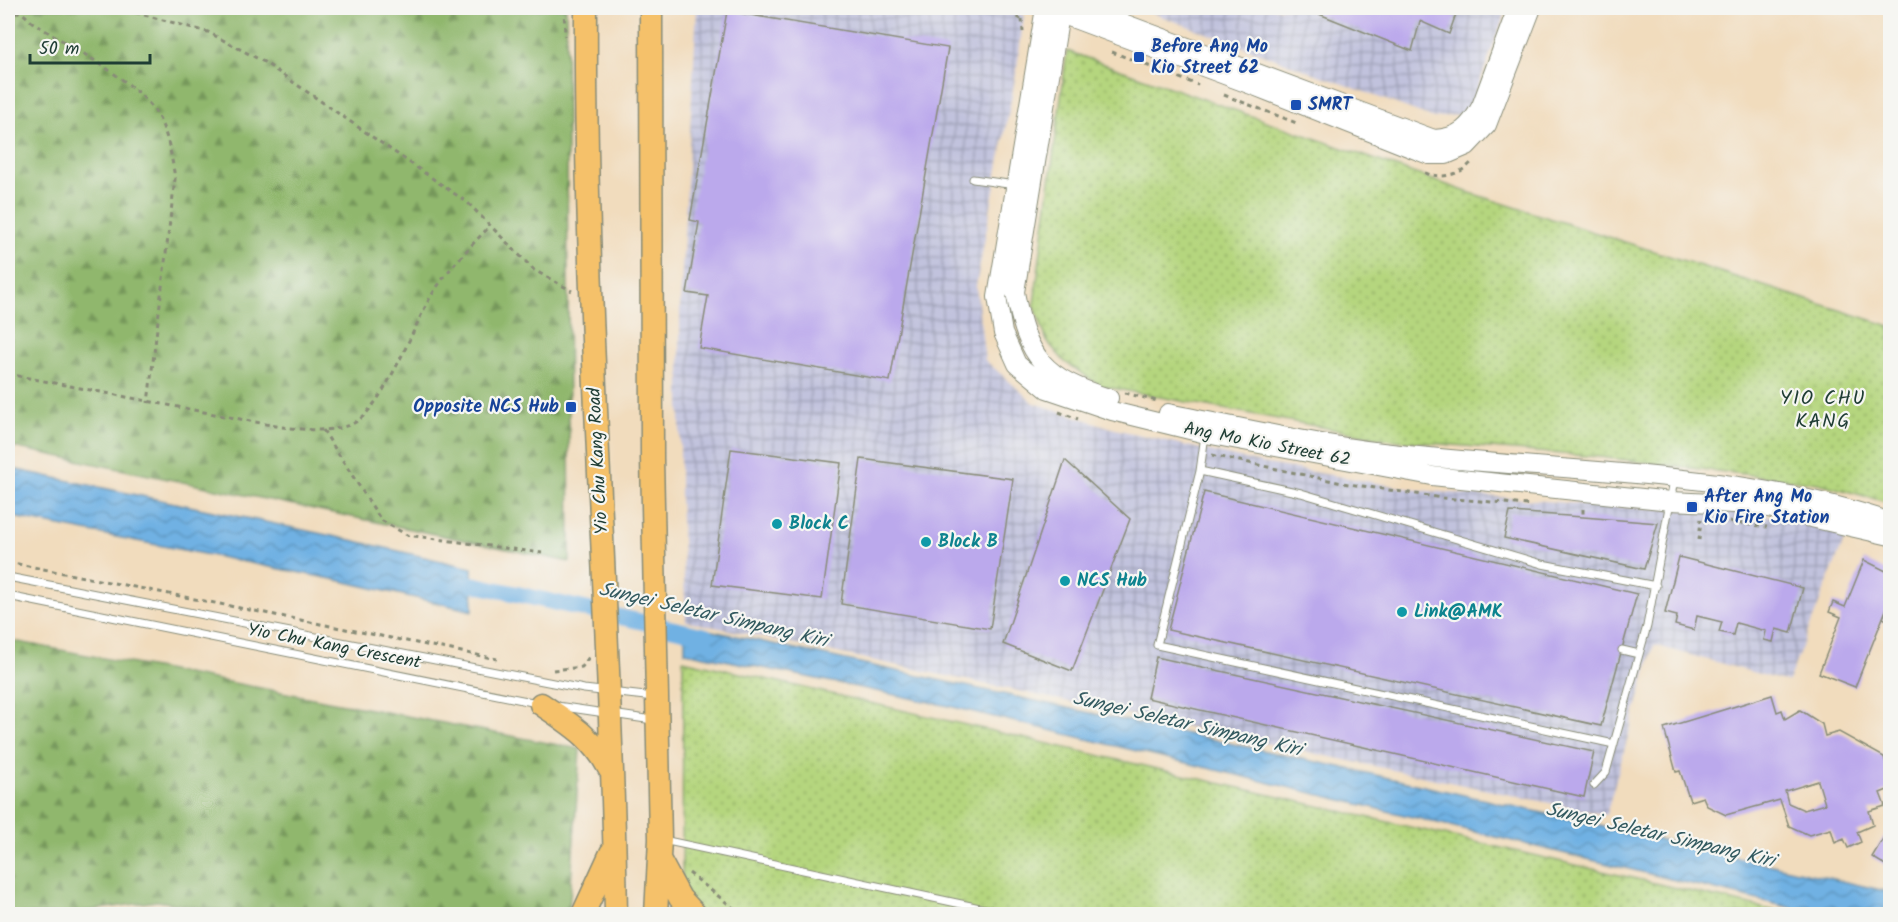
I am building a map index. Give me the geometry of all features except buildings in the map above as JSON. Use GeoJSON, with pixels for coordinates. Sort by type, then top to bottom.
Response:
{"type":"FeatureCollection","features":[{"type":"Feature","properties":{"kind":"main road"},"geometry":{"type":"LineString","coordinates":[[651,8],[657,720],[665,847],[656,915]]}},
{"type":"Feature","properties":{"kind":"main road","name":"Yio Chu Kang Road"},"geometry":{"type":"LineString","coordinates":[[587,10],[591,294],[605,576],[599,645],[609,704],[616,915]]}},
{"type":"Feature","properties":{"kind":"main road"},"geometry":{"type":"LineString","coordinates":[[541,704],[586,736],[598,749],[610,771]]}},
{"type":"Feature","properties":{"kind":"main road"},"geometry":{"type":"LineString","coordinates":[[583,915],[615,843]]}},
{"type":"Feature","properties":{"kind":"main road"},"geometry":{"type":"LineString","coordinates":[[665,847],[680,898],[694,915]]}},
{"type":"Feature","properties":{"kind":"street"},"geometry":{"type":"LineString","coordinates":[[1083,8],[1351,110],[1434,139],[1449,138],[1462,132],[1473,121],[1481,106],[1517,8]]}},
{"type":"Feature","properties":{"kind":"street"},"geometry":{"type":"LineString","coordinates":[[1050,9],[1408,147],[1429,154],[1446,155],[1467,146],[1487,125],[1532,8]]}},
{"type":"Feature","properties":{"kind":"street","name":"Ang Mo Kio Street 62"},"geometry":{"type":"LineString","coordinates":[[1050,9],[1023,186],[997,297],[1003,333],[1017,364],[1034,380],[1207,427],[1432,476],[1670,508],[1755,506],[1890,536]]}},
{"type":"Feature","properties":{"kind":"street","name":"Ang Mo Kio Street 62"},"geometry":{"type":"LineString","coordinates":[[1207,427],[1382,452],[1674,479],[1762,491],[1861,512],[1890,522]]}},
{"type":"Feature","properties":{"kind":"lane"},"geometry":{"type":"LineString","coordinates":[[973,179],[1023,186]]}},
{"type":"Feature","properties":{"kind":"lane"},"geometry":{"type":"LineString","coordinates":[[1207,427],[1200,471],[1157,645],[1614,744]]}},
{"type":"Feature","properties":{"kind":"lane"},"geometry":{"type":"LineString","coordinates":[[1200,471],[1302,493],[1542,564],[1656,586]]}},
{"type":"Feature","properties":{"kind":"lane"},"geometry":{"type":"LineString","coordinates":[[1594,785],[1606,772],[1647,626],[1674,479]]}},
{"type":"Feature","properties":{"kind":"lane"},"geometry":{"type":"LineString","coordinates":[[1184,536],[1192,538]]}},
{"type":"Feature","properties":{"kind":"lane","name":"Yio Chu Kang Crescent"},"geometry":{"type":"LineString","coordinates":[[8,577],[609,704],[657,720]]}},
{"type":"Feature","properties":{"kind":"lane","name":"Yio Chu Kang Crescent"},"geometry":{"type":"LineString","coordinates":[[8,596],[541,704],[609,704],[657,697]]}},
{"type":"Feature","properties":{"kind":"lane"},"geometry":{"type":"LineString","coordinates":[[1622,650],[1639,654]]}},
{"type":"Feature","properties":{"kind":"lane"},"geometry":{"type":"LineString","coordinates":[[665,847],[1008,915]]}},
{"type":"Feature","properties":{"kind":"path"},"geometry":{"type":"LineString","coordinates":[[118,8],[208,33],[264,62],[468,203],[489,227],[534,270],[565,289],[591,294]]}},
{"type":"Feature","properties":{"kind":"path"},"geometry":{"type":"LineString","coordinates":[[8,19],[19,9],[32,22],[134,89],[155,112],[171,148],[175,180],[148,403]]}},
{"type":"Feature","properties":{"kind":"path"},"geometry":{"type":"LineString","coordinates":[[1022,19],[1024,42]]}},
{"type":"Feature","properties":{"kind":"path"},"geometry":{"type":"LineString","coordinates":[[8,374],[281,427],[323,430],[354,423],[369,410],[381,393],[431,297],[449,270],[489,227]]}},
{"type":"Feature","properties":{"kind":"path"},"geometry":{"type":"LineString","coordinates":[[1120,391],[1162,413]]}},
{"type":"Feature","properties":{"kind":"path"},"geometry":{"type":"LineString","coordinates":[[1057,411],[1089,422]]}},
{"type":"Feature","properties":{"kind":"path"},"geometry":{"type":"LineString","coordinates":[[323,430],[381,520],[407,535],[542,553]]}},
{"type":"Feature","properties":{"kind":"path"},"geometry":{"type":"LineString","coordinates":[[1203,453],[1342,483],[1443,498],[1532,505]]}},
{"type":"Feature","properties":{"kind":"path"},"geometry":{"type":"LineString","coordinates":[[1574,508],[1594,510]]}},
{"type":"Feature","properties":{"kind":"path"},"geometry":{"type":"LineString","coordinates":[[1670,508],[1701,519],[1712,520]]}},
{"type":"Feature","properties":{"kind":"path"},"geometry":{"type":"LineString","coordinates":[[1583,509],[1583,517]]}},
{"type":"Feature","properties":{"kind":"path"},"geometry":{"type":"LineString","coordinates":[[1699,540],[1701,519]]}},
{"type":"Feature","properties":{"kind":"path"},"geometry":{"type":"LineString","coordinates":[[1723,522],[1778,528]]}},
{"type":"Feature","properties":{"kind":"path"},"geometry":{"type":"LineString","coordinates":[[8,562],[506,661]]}},
{"type":"Feature","properties":{"kind":"path"},"geometry":{"type":"LineString","coordinates":[[548,669],[568,670],[582,667],[599,645]]}},
{"type":"Feature","properties":{"kind":"path"},"geometry":{"type":"LineString","coordinates":[[665,847],[682,867],[741,915]]}},
{"type":"Feature","properties":{"kind":"shaded area"},"geometry":{"type":"Polygon","coordinates":[[[697,8],[1001,8],[1024,15],[1017,68],[976,286],[985,360],[1034,403],[1115,429],[1261,463],[1418,490],[1602,506],[1756,513],[1847,533],[1788,682],[1654,645],[1606,815],[686,621],[680,498],[680,306],[697,8]]]}},
{"type":"Feature","properties":{"kind":"shaded area"},"geometry":{"type":"Polygon","coordinates":[[[1139,8],[1507,8],[1473,100],[1461,114],[1434,118],[1139,8]]]}},
{"type":"Feature","properties":{"kind":"green space"},"geometry":{"type":"Polygon","coordinates":[[[8,8],[566,8],[570,562],[8,446],[8,8]]]}},
{"type":"Feature","properties":{"kind":"green space"},"geometry":{"type":"Polygon","coordinates":[[[1067,51],[1467,192],[1890,326],[1890,503],[1818,483],[1600,457],[1391,440],[1101,386],[1065,362],[1047,341],[1034,304],[1067,51]]]}},
{"type":"Feature","properties":{"kind":"green space"},"geometry":{"type":"Polygon","coordinates":[[[8,640],[580,749],[569,914],[241,914],[157,901],[65,914],[8,914],[8,640]]]}},
{"type":"Feature","properties":{"kind":"green space"},"geometry":{"type":"Polygon","coordinates":[[[683,660],[1789,914],[682,914],[683,660]]]}},
{"type":"Feature","properties":{"kind":"water"},"geometry":{"type":"Polygon","coordinates":[[[8,468],[351,540],[472,568],[473,611],[337,580],[8,516],[8,468]]]}},
{"type":"Feature","properties":{"kind":"water"},"geometry":{"type":"Polygon","coordinates":[[[685,625],[1358,771],[1890,892],[1890,914],[1817,914],[949,706],[685,652],[685,625]]]}},
{"type":"Feature","properties":{"kind":"waterway","name":"Sungei Seletar Simpang Kiri"},"geometry":{"type":"LineString","coordinates":[[472,584],[706,636]]}},
{"type":"Feature","properties":{"kind":"place","name":"Before Ang Mo Kio Street 62"},"geometry":{"type":"Point","coordinates":[1139,57]}},
{"type":"Feature","properties":{"kind":"place","name":"SMRT"},"geometry":{"type":"Point","coordinates":[1296,105]}},
{"type":"Feature","properties":{"kind":"place","name":"Opposite NCS Hub"},"geometry":{"type":"Point","coordinates":[571,407]}},
{"type":"Feature","properties":{"kind":"place","name":"After Ang Mo Kio Fire Station"},"geometry":{"type":"Point","coordinates":[1692,507]}},
{"type":"Feature","properties":{"kind":"place","name":"Block C"},"geometry":{"type":"Point","coordinates":[777,524]}},
{"type":"Feature","properties":{"kind":"place","name":"Block B"},"geometry":{"type":"Point","coordinates":[926,542]}},
{"type":"Feature","properties":{"kind":"place","name":"NCS Hub"},"geometry":{"type":"Point","coordinates":[1065,581]}},
{"type":"Feature","properties":{"kind":"place","name":"Link@AMK"},"geometry":{"type":"Point","coordinates":[1402,612]}},
{"type":"Feature","properties":{"kind":"district","name":"YIO CHU KANG"},"geometry":{"type":"Point","coordinates":[1823,410]}}]}
